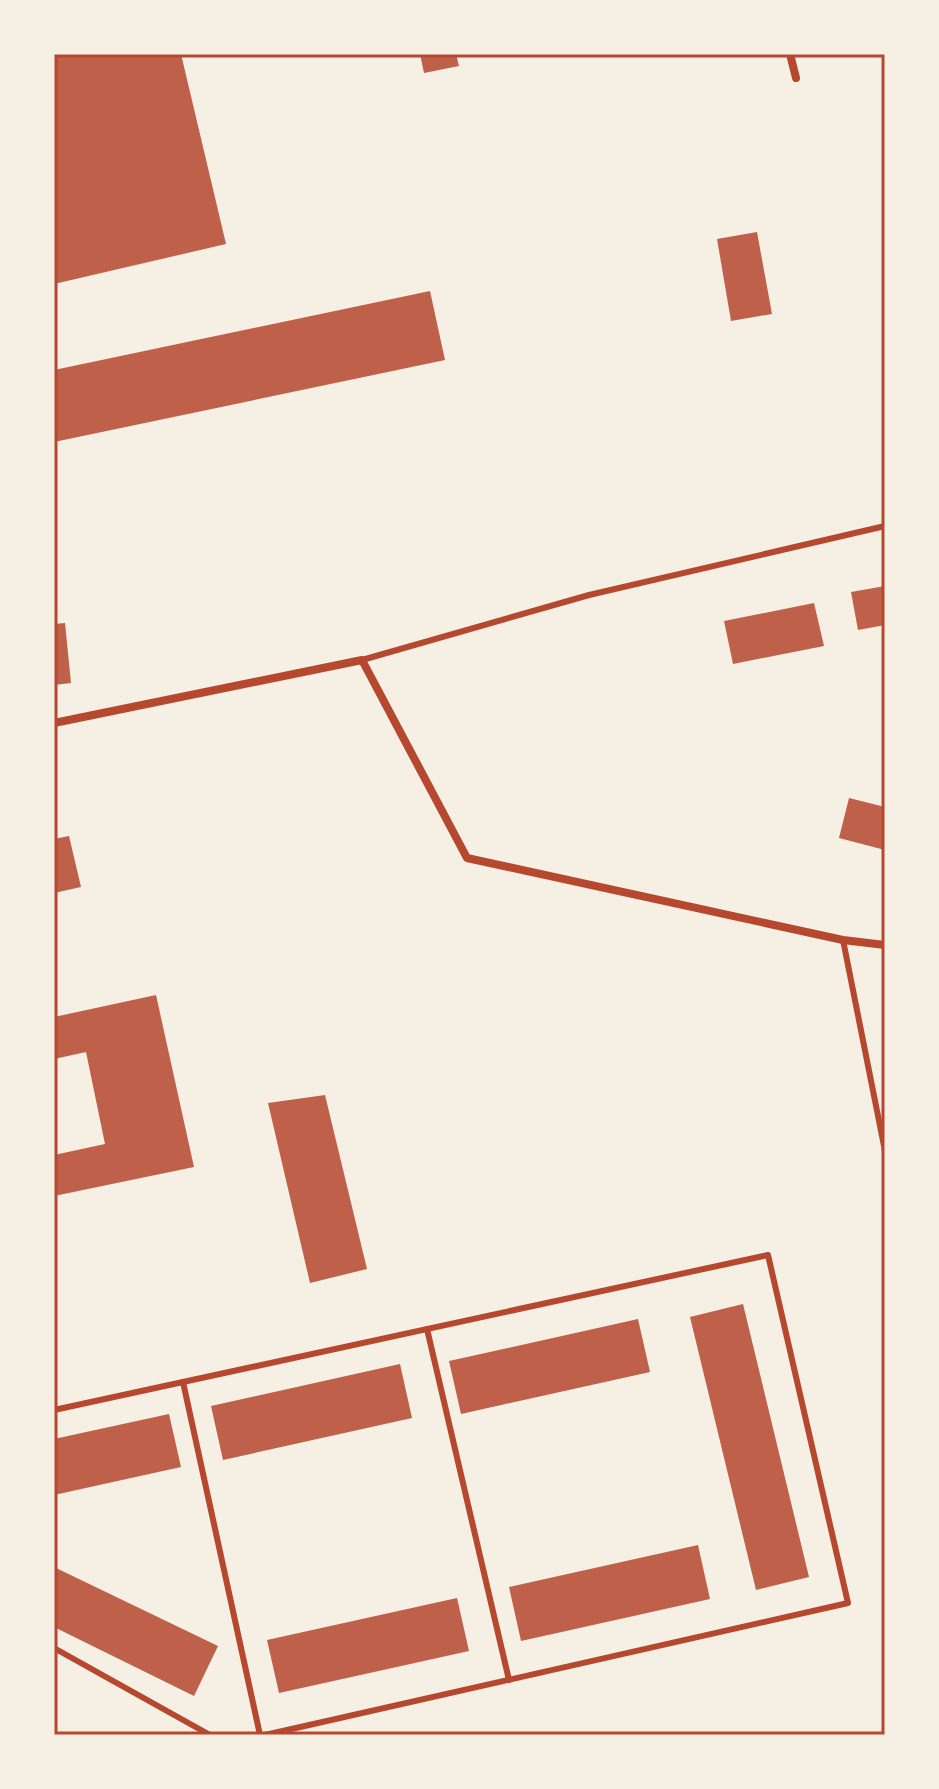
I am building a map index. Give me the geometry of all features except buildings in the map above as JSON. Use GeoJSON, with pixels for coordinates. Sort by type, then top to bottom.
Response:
{"type":"FeatureCollection","features":[{"type":"Feature","properties":{"kind":"street"},"geometry":{"type":"LineString","coordinates":[[790,54],[796,78]]}},
{"type":"Feature","properties":{"kind":"street"},"geometry":{"type":"LineString","coordinates":[[54,723],[362,660],[467,858],[843,940],[885,945]]}},
{"type":"Feature","properties":{"kind":"lane"},"geometry":{"type":"LineString","coordinates":[[362,660],[589,595],[885,526]]}},
{"type":"Feature","properties":{"kind":"lane"},"geometry":{"type":"LineString","coordinates":[[843,940],[885,1151]]}},
{"type":"Feature","properties":{"kind":"lane"},"geometry":{"type":"LineString","coordinates":[[54,1410],[768,1255],[848,1603],[263,1735],[183,1382]]}},
{"type":"Feature","properties":{"kind":"lane"},"geometry":{"type":"LineString","coordinates":[[427,1329],[509,1680]]}},
{"type":"Feature","properties":{"kind":"lane"},"geometry":{"type":"LineString","coordinates":[[54,1648],[210,1735]]}}]}
